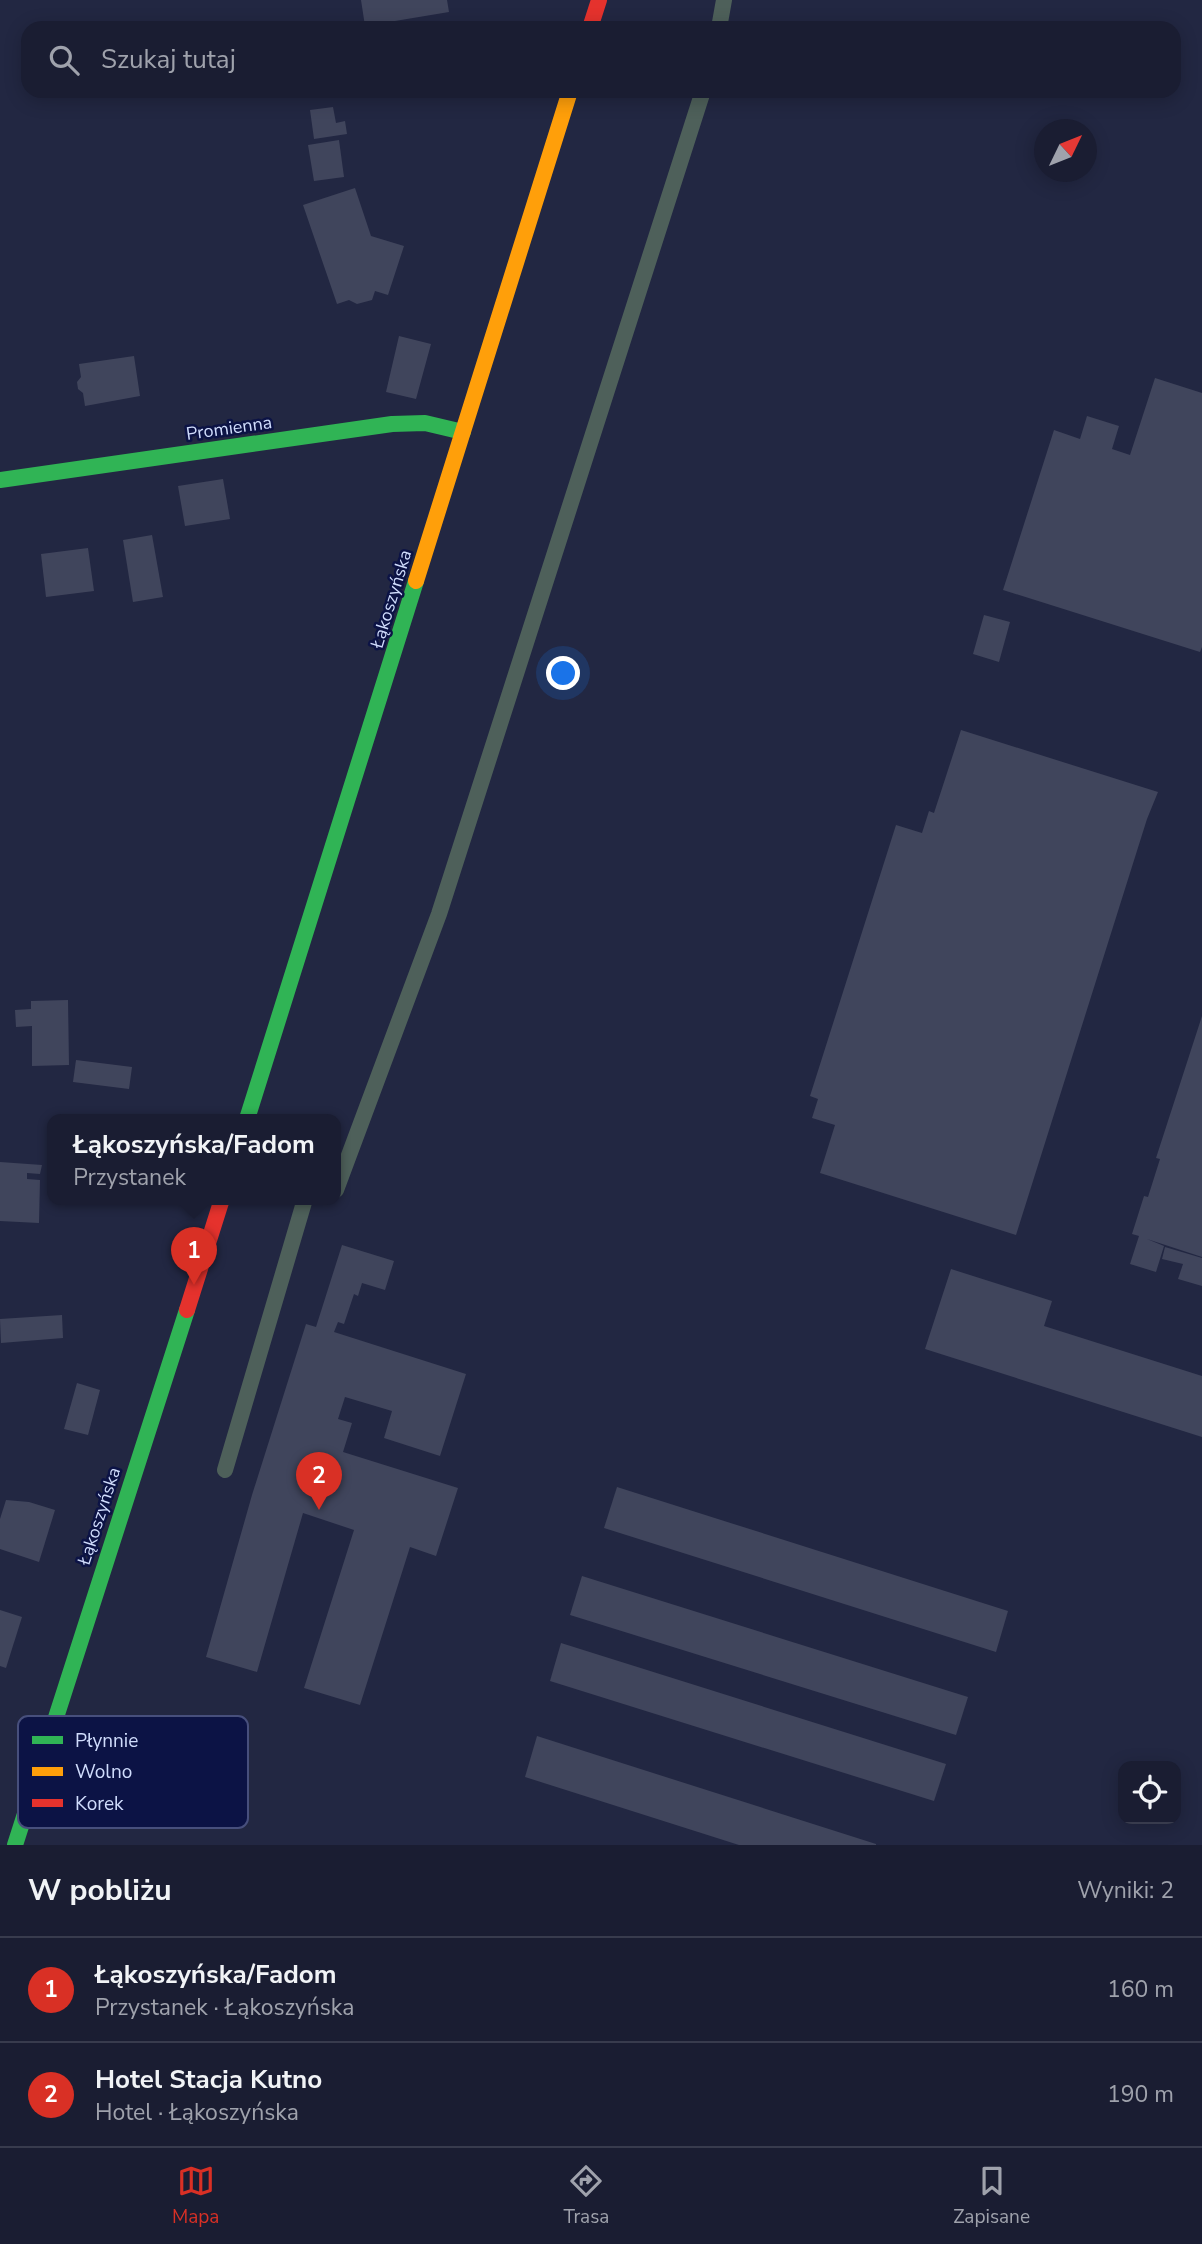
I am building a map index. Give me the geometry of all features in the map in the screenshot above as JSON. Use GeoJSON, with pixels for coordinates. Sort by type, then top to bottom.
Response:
{"type":"FeatureCollection","features":[{"type":"Feature","properties":{"kind":"main road"},"geometry":{"type":"LineString","coordinates":[[592,21],[598,0]]}},
{"type":"Feature","properties":{"kind":"main road","name":"Łąkoszyńska"},"geometry":{"type":"LineString","coordinates":[[249,1114],[568,98]]}},
{"type":"Feature","properties":{"kind":"main road","name":"Promienna"},"geometry":{"type":"LineString","coordinates":[[0,480],[392,424],[425,423],[463,432]]}},
{"type":"Feature","properties":{"kind":"main road","name":"Łąkoszyńska"},"geometry":{"type":"LineString","coordinates":[[56,1716],[220,1205]]}},
{"type":"Feature","properties":{"kind":"main road","name":"Łąkoszyńska"},"geometry":{"type":"LineString","coordinates":[[15,1845],[20,1828]]}},
{"type":"Feature","properties":{"kind":"lane"},"geometry":{"type":"LineString","coordinates":[[720,21],[724,0]]}},
{"type":"Feature","properties":{"kind":"lane"},"geometry":{"type":"LineString","coordinates":[[341,1177],[439,914],[701,98]]}},
{"type":"Feature","properties":{"kind":"lane"},"geometry":{"type":"LineString","coordinates":[[225,1470],[303,1205]]}},
{"type":"Feature","properties":{"kind":"building"},"geometry":{"type":"Polygon","coordinates":[[[361,0],[447,0],[449,12],[395,21],[364,21],[361,0]]]}},
{"type":"Feature","properties":{"kind":"building"},"geometry":{"type":"Polygon","coordinates":[[[333,107],[336,123],[345,121],[347,134],[314,139],[310,110],[333,107]]]}},
{"type":"Feature","properties":{"kind":"building"},"geometry":{"type":"Polygon","coordinates":[[[339,140],[344,177],[314,181],[308,145],[339,140]]]}},
{"type":"Feature","properties":{"kind":"building"},"geometry":{"type":"Polygon","coordinates":[[[355,188],[371,236],[404,246],[388,295],[375,291],[372,300],[357,304],[349,300],[337,304],[303,205],[355,188]]]}},
{"type":"Feature","properties":{"kind":"building"},"geometry":{"type":"Polygon","coordinates":[[[399,336],[431,344],[416,399],[386,392],[399,336]]]}},
{"type":"Feature","properties":{"kind":"building"},"geometry":{"type":"Polygon","coordinates":[[[134,356],[140,396],[85,406],[83,393],[78,389],[77,382],[81,377],[79,364],[134,356]]]}},
{"type":"Feature","properties":{"kind":"building"},"geometry":{"type":"Polygon","coordinates":[[[1155,378],[1202,393],[1200,652],[1003,590],[1054,430],[1080,439],[1087,416],[1119,426],[1112,449],[1130,455],[1155,378]]]}},
{"type":"Feature","properties":{"kind":"building"},"geometry":{"type":"Polygon","coordinates":[[[223,479],[230,519],[185,526],[178,486],[223,479]]]}},
{"type":"Feature","properties":{"kind":"building"},"geometry":{"type":"Polygon","coordinates":[[[152,535],[163,597],[133,602],[123,540],[152,535]]]}},
{"type":"Feature","properties":{"kind":"building"},"geometry":{"type":"Polygon","coordinates":[[[88,548],[94,591],[46,597],[41,554],[88,548]]]}},
{"type":"Feature","properties":{"kind":"building"},"geometry":{"type":"Polygon","coordinates":[[[984,615],[1010,622],[999,662],[973,654],[984,615]]]}},
{"type":"Feature","properties":{"kind":"building"},"geometry":{"type":"Polygon","coordinates":[[[961,730],[1158,792],[1147,819],[1016,1235],[820,1173],[835,1125],[812,1118],[818,1099],[810,1096],[896,825],[922,833],[929,811],[934,813],[961,730]]]}},
{"type":"Feature","properties":{"kind":"building"},"geometry":{"type":"Polygon","coordinates":[[[68,1000],[69,1065],[32,1066],[32,1026],[16,1027],[15,1010],[31,1009],[31,1001],[68,1000]]]}},
{"type":"Feature","properties":{"kind":"building"},"geometry":{"type":"Polygon","coordinates":[[[1202,1016],[1202,1257],[1147,1239],[1164,1246],[1156,1272],[1130,1264],[1139,1236],[1132,1234],[1144,1196],[1148,1197],[1160,1159],[1156,1158],[1202,1016]]]}},
{"type":"Feature","properties":{"kind":"building"},"geometry":{"type":"Polygon","coordinates":[[[76,1060],[132,1067],[129,1089],[73,1082],[76,1060]]]}},
{"type":"Feature","properties":{"kind":"building"},"geometry":{"type":"Polygon","coordinates":[[[0,1162],[42,1165],[40,1174],[27,1173],[27,1179],[40,1180],[39,1223],[0,1221],[0,1162]]]}},
{"type":"Feature","properties":{"kind":"building"},"geometry":{"type":"Polygon","coordinates":[[[342,1245],[394,1261],[385,1290],[362,1283],[358,1296],[354,1294],[344,1324],[338,1322],[334,1332],[466,1374],[440,1456],[384,1438],[392,1411],[345,1397],[338,1419],[352,1423],[343,1452],[458,1488],[436,1556],[410,1547],[360,1705],[304,1688],[354,1530],[303,1513],[257,1672],[206,1657],[252,1495],[306,1324],[316,1327],[342,1245]]]}},
{"type":"Feature","properties":{"kind":"building"},"geometry":{"type":"Polygon","coordinates":[[[1165,1247],[1202,1258],[1202,1286],[1178,1279],[1183,1264],[1162,1259],[1165,1247]]]}},
{"type":"Feature","properties":{"kind":"building"},"geometry":{"type":"Polygon","coordinates":[[[951,1269],[1052,1301],[1044,1326],[1202,1376],[1202,1437],[925,1349],[951,1269]]]}},
{"type":"Feature","properties":{"kind":"building"},"geometry":{"type":"Polygon","coordinates":[[[62,1315],[63,1338],[1,1343],[0,1319],[62,1315]]]}},
{"type":"Feature","properties":{"kind":"building"},"geometry":{"type":"Polygon","coordinates":[[[77,1383],[100,1390],[88,1435],[64,1429],[77,1383]]]}},
{"type":"Feature","properties":{"kind":"building"},"geometry":{"type":"Polygon","coordinates":[[[617,1487],[1008,1611],[996,1652],[604,1528],[617,1487]]]}},
{"type":"Feature","properties":{"kind":"building"},"geometry":{"type":"Polygon","coordinates":[[[6,1500],[29,1502],[55,1510],[39,1562],[0,1549],[0,1519],[6,1500]]]}},
{"type":"Feature","properties":{"kind":"building"},"geometry":{"type":"Polygon","coordinates":[[[582,1576],[968,1697],[956,1735],[570,1615],[582,1576]]]}},
{"type":"Feature","properties":{"kind":"building"},"geometry":{"type":"Polygon","coordinates":[[[0,1610],[22,1617],[6,1668],[0,1666],[0,1610]]]}},
{"type":"Feature","properties":{"kind":"building"},"geometry":{"type":"Polygon","coordinates":[[[561,1643],[946,1764],[934,1801],[550,1681],[561,1643]]]}},
{"type":"Feature","properties":{"kind":"building"},"geometry":{"type":"Polygon","coordinates":[[[537,1736],[876,1845],[739,1845],[525,1777],[537,1736]]]}},
{"type":"Feature","properties":{"kind":"traffic: fast"},"geometry":{"type":"LineString","coordinates":[[0,480],[392,424],[425,423],[463,432]]}},
{"type":"Feature","properties":{"kind":"traffic: fast"},"geometry":{"type":"LineString","coordinates":[[249,1114],[416,581]]}},
{"type":"Feature","properties":{"kind":"traffic: fast"},"geometry":{"type":"LineString","coordinates":[[56,1716],[187,1310]]}},
{"type":"Feature","properties":{"kind":"traffic: fast"},"geometry":{"type":"LineString","coordinates":[[15,1845],[20,1828]]}},
{"type":"Feature","properties":{"kind":"traffic: slow"},"geometry":{"type":"LineString","coordinates":[[416,581],[568,98]]}},
{"type":"Feature","properties":{"kind":"traffic: jam"},"geometry":{"type":"LineString","coordinates":[[592,21],[599,0]]}},
{"type":"Feature","properties":{"kind":"traffic: jam"},"geometry":{"type":"LineString","coordinates":[[187,1310],[220,1205]]}},
{"type":"Feature","properties":{"kind":"place","name":"Łąkoszyńska/Fadom"},"geometry":{"type":"Point","coordinates":[194,1285]}},
{"type":"Feature","properties":{"kind":"place","name":"Hotel Stacja Kutno"},"geometry":{"type":"Point","coordinates":[319,1510]}}]}
